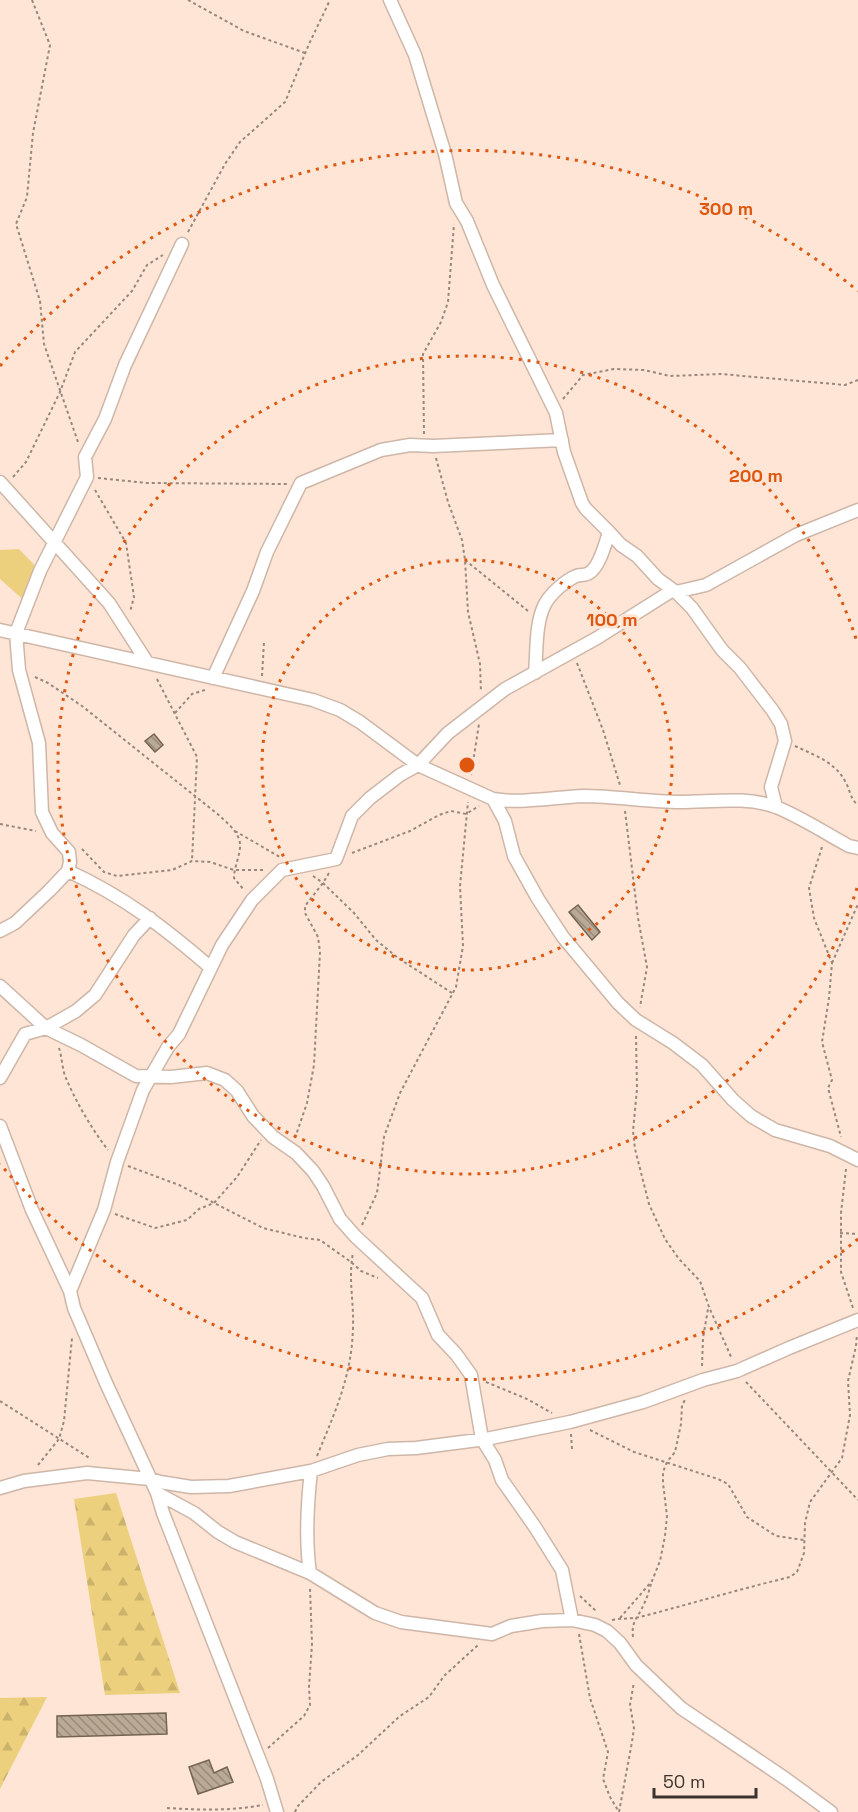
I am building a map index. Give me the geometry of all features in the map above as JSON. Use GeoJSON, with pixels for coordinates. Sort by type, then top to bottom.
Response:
{"type":"FeatureCollection","features":[{"type":"Feature","properties":{"kind":"street"},"geometry":{"type":"LineString","coordinates":[[390,0],[415,55],[445,153],[456,203],[467,220],[493,285],[556,413],[582,503],[585,509],[621,545],[637,556],[658,579],[692,608],[722,650],[740,668],[773,711],[781,724],[785,741],[771,786],[776,807]]}},
{"type":"Feature","properties":{"kind":"street"},"geometry":{"type":"LineString","coordinates":[[0,931],[15,923],[49,891],[68,871],[70,862],[69,852],[52,833],[42,812],[39,743],[20,670],[16,633],[40,571],[87,477],[85,457],[105,419],[125,365],[182,244]]}},
{"type":"Feature","properties":{"kind":"street"},"geometry":{"type":"LineString","coordinates":[[212,684],[253,591],[261,564],[300,483],[381,450],[410,445],[562,440]]}},
{"type":"Feature","properties":{"kind":"street"},"geometry":{"type":"LineString","coordinates":[[0,482],[109,603],[147,662]]}},
{"type":"Feature","properties":{"kind":"street"},"geometry":{"type":"LineString","coordinates":[[70,1291],[104,1210],[117,1162],[143,1090],[168,1047],[179,1034],[222,945],[252,900],[282,870],[336,859],[352,816],[370,798],[400,775],[418,765],[448,733],[506,689],[674,591],[706,585],[796,535],[858,510]]}},
{"type":"Feature","properties":{"kind":"street"},"geometry":{"type":"LineString","coordinates":[[534,673],[540,622],[546,603],[566,582],[578,575],[587,575],[591,572],[599,560],[609,532]]}},
{"type":"Feature","properties":{"kind":"street"},"geometry":{"type":"LineString","coordinates":[[0,630],[147,662],[212,684]]}},
{"type":"Feature","properties":{"kind":"street"},"geometry":{"type":"LineString","coordinates":[[212,684],[220,678],[313,700],[340,710],[418,765],[491,798],[506,801],[566,797],[624,797],[681,802],[752,802],[776,807],[849,846],[858,848]]}},
{"type":"Feature","properties":{"kind":"street"},"geometry":{"type":"LineString","coordinates":[[491,798],[505,822],[514,856],[538,899],[563,937],[618,1003],[636,1020],[673,1043],[702,1065],[733,1100],[751,1116],[775,1130],[830,1146],[858,1160]]}},
{"type":"Feature","properties":{"kind":"street"},"geometry":{"type":"LineString","coordinates":[[68,871],[125,901],[150,918],[211,968]]}},
{"type":"Feature","properties":{"kind":"street"},"geometry":{"type":"LineString","coordinates":[[0,1078],[25,1034],[46,1028],[76,1011],[94,995],[135,935],[150,918]]}},
{"type":"Feature","properties":{"kind":"street"},"geometry":{"type":"LineString","coordinates":[[0,986],[46,1028],[136,1076],[171,1077],[200,1073],[215,1076],[232,1085],[253,1116],[273,1137],[291,1149],[313,1171],[340,1219],[356,1238],[422,1298],[438,1335],[471,1375],[482,1440],[495,1460],[502,1480],[562,1570],[572,1620]]}},
{"type":"Feature","properties":{"kind":"street"},"geometry":{"type":"LineString","coordinates":[[0,1126],[32,1210],[70,1291],[74,1308],[157,1493],[162,1513],[259,1757],[276,1807]]}},
{"type":"Feature","properties":{"kind":"street"},"geometry":{"type":"LineString","coordinates":[[0,1488],[24,1481],[87,1473],[150,1479],[191,1486],[230,1486],[311,1471],[368,1453],[482,1440],[570,1422],[643,1402],[694,1383],[737,1371],[858,1320]]}},
{"type":"Feature","properties":{"kind":"street"},"geometry":{"type":"LineString","coordinates":[[310,1573],[306,1551],[306,1514],[311,1471]]}},
{"type":"Feature","properties":{"kind":"street"},"geometry":{"type":"LineString","coordinates":[[157,1493],[194,1513],[235,1542],[310,1573],[355,1601],[383,1616],[401,1622],[492,1634],[511,1626],[542,1621],[572,1620],[606,1627],[636,1665],[681,1708],[831,1812]]}},
{"type":"Feature","properties":{"kind":"path"},"geometry":{"type":"LineString","coordinates":[[32,0],[50,45],[33,133],[27,197],[16,224],[40,301],[44,344],[73,430],[85,457]]}},
{"type":"Feature","properties":{"kind":"path"},"geometry":{"type":"LineString","coordinates":[[188,0],[244,31],[305,53]]}},
{"type":"Feature","properties":{"kind":"path"},"geometry":{"type":"LineString","coordinates":[[311,1471],[348,1376],[353,1327],[351,1262],[356,1238],[377,1192],[384,1137],[400,1093],[456,987],[463,946],[460,886],[466,814],[482,707],[480,664],[468,612],[462,540],[429,446],[423,354],[441,322],[448,302],[456,203]]}},
{"type":"Feature","properties":{"kind":"path"},"geometry":{"type":"LineString","coordinates":[[556,413],[566,395],[583,375],[614,369],[644,370],[670,376],[721,374],[845,385],[858,380]]}},
{"type":"Feature","properties":{"kind":"path"},"geometry":{"type":"LineString","coordinates":[[87,477],[147,483],[300,483]]}},
{"type":"Feature","properties":{"kind":"path"},"geometry":{"type":"LineString","coordinates":[[87,477],[126,543],[134,597],[125,626]]}},
{"type":"Feature","properties":{"kind":"path"},"geometry":{"type":"LineString","coordinates":[[465,560],[540,622]]}},
{"type":"Feature","properties":{"kind":"path"},"geometry":{"type":"LineString","coordinates":[[261,688],[264,642]]}},
{"type":"Feature","properties":{"kind":"path"},"geometry":{"type":"LineString","coordinates":[[572,652],[603,730],[624,797],[638,918],[647,967],[636,1020],[637,1089],[633,1131],[635,1149],[649,1204],[665,1239],[679,1259],[700,1281],[737,1371],[761,1400],[858,1500]]}},
{"type":"Feature","properties":{"kind":"path"},"geometry":{"type":"LineString","coordinates":[[147,662],[197,757],[192,861]]}},
{"type":"Feature","properties":{"kind":"path"},"geometry":{"type":"LineString","coordinates":[[20,670],[48,683],[82,706],[220,816],[235,831],[298,866],[323,883],[354,913],[376,940],[398,958],[452,993]]}},
{"type":"Feature","properties":{"kind":"path"},"geometry":{"type":"LineString","coordinates":[[175,713],[192,694],[212,684]]}},
{"type":"Feature","properties":{"kind":"path"},"geometry":{"type":"LineString","coordinates":[[785,741],[827,761],[845,779],[854,802],[858,805]]}},
{"type":"Feature","properties":{"kind":"path"},"geometry":{"type":"LineString","coordinates":[[291,1149],[307,1103],[314,1055],[320,952],[318,938],[305,913],[304,906],[323,883],[336,859],[410,831],[439,815],[451,811],[466,814],[491,798]]}},
{"type":"Feature","properties":{"kind":"path"},"geometry":{"type":"LineString","coordinates":[[0,824],[52,833]]}},
{"type":"Feature","properties":{"kind":"path"},"geometry":{"type":"LineString","coordinates":[[235,831],[240,844],[234,878],[252,900]]}},
{"type":"Feature","properties":{"kind":"path"},"geometry":{"type":"LineString","coordinates":[[827,834],[809,888],[814,918],[832,963]]}},
{"type":"Feature","properties":{"kind":"path"},"geometry":{"type":"LineString","coordinates":[[81,848],[104,872],[117,876],[172,870],[192,861],[210,862],[234,870],[282,870]]}},
{"type":"Feature","properties":{"kind":"path"},"geometry":{"type":"LineString","coordinates":[[620,1618],[635,1618],[790,1577],[797,1572],[804,1553],[805,1523],[810,1502],[842,1458],[850,1415],[848,1382],[856,1346],[858,1320],[841,1272],[840,1233],[846,1153],[828,1088],[832,1080],[822,1042],[832,963],[858,904]]}},
{"type":"Feature","properties":{"kind":"path"},"geometry":{"type":"LineString","coordinates":[[46,1028],[60,1049],[65,1075],[83,1112],[117,1162],[178,1185],[263,1228],[320,1240],[362,1271],[378,1278]]}},
{"type":"Feature","properties":{"kind":"path"},"geometry":{"type":"LineString","coordinates":[[104,1210],[155,1228],[187,1220],[199,1209],[214,1203],[237,1177],[267,1130]]}},
{"type":"Feature","properties":{"kind":"path"},"geometry":{"type":"LineString","coordinates":[[840,1233],[858,1234]]}},
{"type":"Feature","properties":{"kind":"path"},"geometry":{"type":"LineString","coordinates":[[633,1637],[632,1628],[635,1618],[644,1604],[660,1561],[667,1516],[663,1472],[675,1452],[681,1425],[682,1406],[702,1370],[703,1338],[709,1307]]}},
{"type":"Feature","properties":{"kind":"path"},"geometry":{"type":"LineString","coordinates":[[24,1481],[59,1439],[64,1422],[73,1331]]}},
{"type":"Feature","properties":{"kind":"path"},"geometry":{"type":"LineString","coordinates":[[471,1375],[527,1399],[634,1452],[718,1479],[728,1484],[747,1517],[776,1536],[804,1540]]}},
{"type":"Feature","properties":{"kind":"path"},"geometry":{"type":"LineString","coordinates":[[0,1401],[96,1462]]}},
{"type":"Feature","properties":{"kind":"path"},"geometry":{"type":"LineString","coordinates":[[259,1757],[304,1716],[310,1706],[312,1644],[310,1573]]}},
{"type":"Feature","properties":{"kind":"path"},"geometry":{"type":"LineString","coordinates":[[579,1595],[606,1627],[620,1618],[652,1581]]}},
{"type":"Feature","properties":{"kind":"path"},"geometry":{"type":"LineString","coordinates":[[572,1620],[577,1627],[590,1698],[608,1752],[603,1779],[619,1812]]}},
{"type":"Feature","properties":{"kind":"path"},"geometry":{"type":"LineString","coordinates":[[295,1812],[321,1782],[358,1755],[400,1716],[429,1697],[444,1676],[492,1634]]}},
{"type":"Feature","properties":{"kind":"path"},"geometry":{"type":"LineString","coordinates":[[619,1812],[634,1728],[630,1705],[636,1665]]}},
{"type":"Feature","properties":{"kind":"path"},"geometry":{"type":"LineString","coordinates":[[167,1808],[207,1810],[276,1807]]}},
{"type":"Feature","properties":{"kind":"green space"},"geometry":{"type":"Polygon","coordinates":[[[19,549],[40,571],[27,603],[0,579],[0,550],[19,549]]]}},
{"type":"Feature","properties":{"kind":"green space"},"geometry":{"type":"Polygon","coordinates":[[[116,1493],[180,1693],[105,1695],[74,1499],[116,1493]]]}},
{"type":"Feature","properties":{"kind":"green space"},"geometry":{"type":"Polygon","coordinates":[[[47,1697],[0,1789],[0,1698],[47,1697]]]}},
{"type":"Feature","properties":{"kind":"building"},"geometry":{"type":"Polygon","coordinates":[[[154,734],[163,745],[155,752],[145,741],[154,734]]]}},
{"type":"Feature","properties":{"kind":"building"},"geometry":{"type":"Polygon","coordinates":[[[578,905],[600,932],[592,940],[569,912],[578,905]]]}},
{"type":"Feature","properties":{"kind":"building"},"geometry":{"type":"Polygon","coordinates":[[[166,1713],[167,1734],[57,1737],[57,1716],[166,1713]]]}},
{"type":"Feature","properties":{"kind":"building"},"geometry":{"type":"Polygon","coordinates":[[[209,1760],[214,1773],[227,1767],[233,1782],[198,1794],[189,1767],[209,1760]]]}}]}
